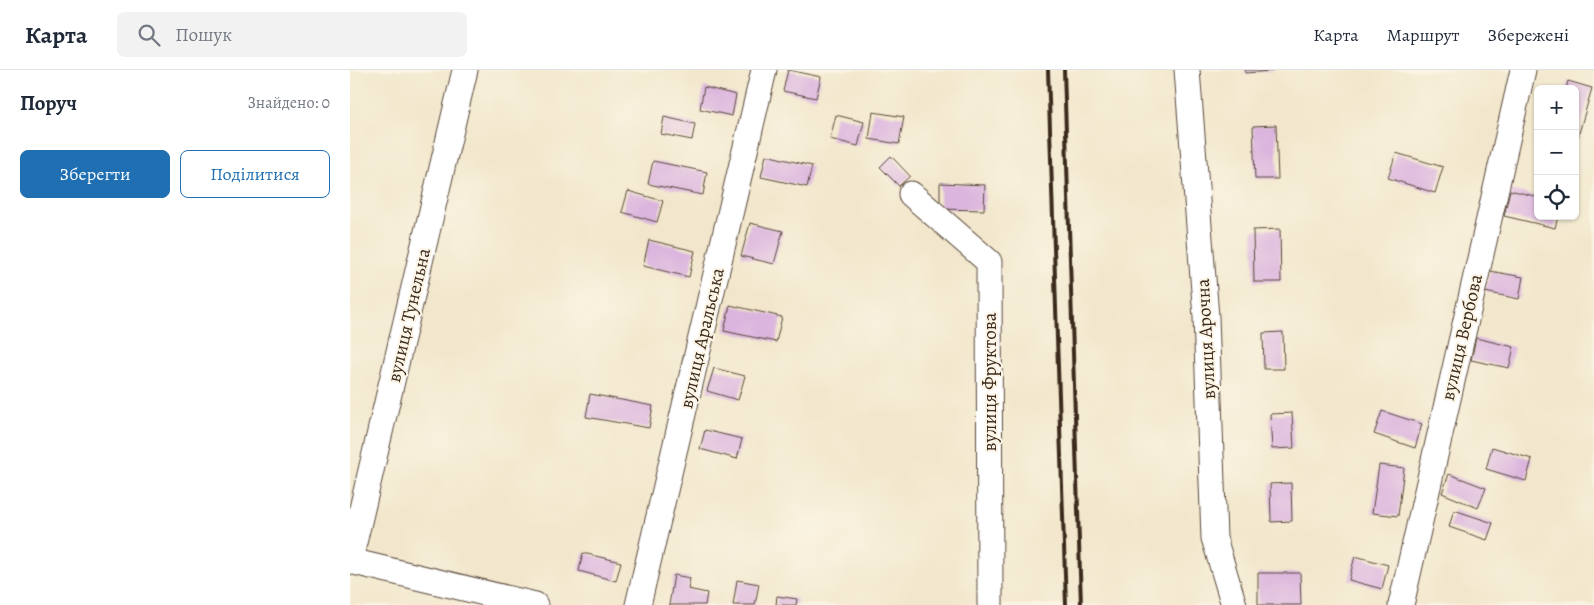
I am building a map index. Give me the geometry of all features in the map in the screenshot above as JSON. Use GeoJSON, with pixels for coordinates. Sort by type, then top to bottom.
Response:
{"type":"FeatureCollection","features":[{"type":"Feature","properties":{"kind":"street","name":"вулиця Тунельна"},"geometry":{"type":"LineString","coordinates":[[350,560],[465,70]]}},
{"type":"Feature","properties":{"kind":"street","name":"вулиця Аральська"},"geometry":{"type":"LineString","coordinates":[[638,605],[764,70]]}},
{"type":"Feature","properties":{"kind":"street","name":"вулиця Арочна"},"geometry":{"type":"LineString","coordinates":[[1187,70],[1206,317],[1214,538],[1234,605]]}},
{"type":"Feature","properties":{"kind":"street","name":"вулиця Вербова"},"geometry":{"type":"LineString","coordinates":[[1401,605],[1523,70]]}},
{"type":"Feature","properties":{"kind":"street","name":"вулиця Фруктова"},"geometry":{"type":"LineString","coordinates":[[912,194],[989,262],[990,605]]}},
{"type":"Feature","properties":{"kind":"street"},"geometry":{"type":"LineString","coordinates":[[350,560],[535,605]]}},
{"type":"Feature","properties":{"kind":"building"},"geometry":{"type":"Polygon","coordinates":[[[788,70],[821,77],[816,98],[783,91],[788,70]]]}},
{"type":"Feature","properties":{"kind":"building"},"geometry":{"type":"Polygon","coordinates":[[[1245,70],[1273,70],[1273,71],[1245,73],[1245,70]]]}},
{"type":"Feature","properties":{"kind":"building"},"geometry":{"type":"Polygon","coordinates":[[[1568,81],[1592,88],[1579,133],[1579,85],[1567,85],[1568,81]]]}},
{"type":"Feature","properties":{"kind":"building"},"geometry":{"type":"Polygon","coordinates":[[[704,87],[736,95],[732,116],[700,109],[704,87]]]}},
{"type":"Feature","properties":{"kind":"building"},"geometry":{"type":"Polygon","coordinates":[[[873,112],[904,117],[899,144],[869,139],[873,112]]]}},
{"type":"Feature","properties":{"kind":"building"},"geometry":{"type":"Polygon","coordinates":[[[836,115],[864,122],[858,146],[830,139],[836,115]]]}},
{"type":"Feature","properties":{"kind":"building"},"geometry":{"type":"Polygon","coordinates":[[[664,117],[695,124],[692,140],[661,134],[664,117]]]}},
{"type":"Feature","properties":{"kind":"building"},"geometry":{"type":"Polygon","coordinates":[[[1276,125],[1278,179],[1255,179],[1253,126],[1276,125]]]}},
{"type":"Feature","properties":{"kind":"building"},"geometry":{"type":"Polygon","coordinates":[[[1396,153],[1443,167],[1435,193],[1388,178],[1396,153]]]}},
{"type":"Feature","properties":{"kind":"building"},"geometry":{"type":"Polygon","coordinates":[[[766,155],[812,166],[807,187],[761,177],[766,155]]]}},
{"type":"Feature","properties":{"kind":"building"},"geometry":{"type":"Polygon","coordinates":[[[891,156],[910,176],[899,186],[880,167],[891,156]]]}},
{"type":"Feature","properties":{"kind":"building"},"geometry":{"type":"Polygon","coordinates":[[[653,161],[707,172],[703,195],[648,184],[653,161]]]}},
{"type":"Feature","properties":{"kind":"building"},"geometry":{"type":"Polygon","coordinates":[[[940,183],[985,185],[984,210],[940,209],[940,183]]]}},
{"type":"Feature","properties":{"kind":"building"},"geometry":{"type":"Polygon","coordinates":[[[1510,190],[1534,196],[1534,220],[1557,220],[1555,228],[1504,216],[1510,190]]]}},
{"type":"Feature","properties":{"kind":"building"},"geometry":{"type":"Polygon","coordinates":[[[628,191],[663,201],[657,222],[622,212],[628,191]]]}},
{"type":"Feature","properties":{"kind":"building"},"geometry":{"type":"Polygon","coordinates":[[[750,223],[783,231],[774,264],[741,256],[750,223]]]}},
{"type":"Feature","properties":{"kind":"building"},"geometry":{"type":"Polygon","coordinates":[[[1280,229],[1281,282],[1254,282],[1253,230],[1280,229]]]}},
{"type":"Feature","properties":{"kind":"building"},"geometry":{"type":"Polygon","coordinates":[[[649,240],[695,251],[689,277],[643,266],[649,240]]]}},
{"type":"Feature","properties":{"kind":"building"},"geometry":{"type":"Polygon","coordinates":[[[1490,271],[1523,277],[1519,299],[1485,292],[1490,271]]]}},
{"type":"Feature","properties":{"kind":"building"},"geometry":{"type":"Polygon","coordinates":[[[730,305],[782,317],[776,342],[724,331],[730,305]]]}},
{"type":"Feature","properties":{"kind":"building"},"geometry":{"type":"Polygon","coordinates":[[[1283,332],[1284,369],[1264,369],[1263,333],[1283,332]]]}},
{"type":"Feature","properties":{"kind":"building"},"geometry":{"type":"Polygon","coordinates":[[[1476,338],[1514,347],[1509,368],[1471,360],[1476,338]]]}},
{"type":"Feature","properties":{"kind":"building"},"geometry":{"type":"Polygon","coordinates":[[[714,368],[745,376],[738,400],[707,391],[714,368]]]}},
{"type":"Feature","properties":{"kind":"building"},"geometry":{"type":"Polygon","coordinates":[[[590,394],[653,406],[649,428],[586,417],[590,394]]]}},
{"type":"Feature","properties":{"kind":"building"},"geometry":{"type":"Polygon","coordinates":[[[1382,411],[1422,424],[1415,448],[1374,434],[1382,411]]]}},
{"type":"Feature","properties":{"kind":"building"},"geometry":{"type":"Polygon","coordinates":[[[1292,413],[1294,448],[1272,449],[1270,414],[1292,413]]]}},
{"type":"Feature","properties":{"kind":"building"},"geometry":{"type":"Polygon","coordinates":[[[705,430],[742,439],[737,459],[700,449],[705,430]]]}},
{"type":"Feature","properties":{"kind":"building"},"geometry":{"type":"Polygon","coordinates":[[[1492,447],[1532,459],[1526,481],[1486,469],[1492,447]]]}},
{"type":"Feature","properties":{"kind":"building"},"geometry":{"type":"Polygon","coordinates":[[[1379,465],[1404,468],[1398,516],[1372,513],[1379,465]]]}},
{"type":"Feature","properties":{"kind":"building"},"geometry":{"type":"Polygon","coordinates":[[[1449,474],[1486,488],[1478,508],[1442,493],[1449,474]]]}},
{"type":"Feature","properties":{"kind":"building"},"geometry":{"type":"Polygon","coordinates":[[[1291,483],[1292,521],[1271,522],[1270,484],[1291,483]]]}},
{"type":"Feature","properties":{"kind":"building"},"geometry":{"type":"Polygon","coordinates":[[[1454,510],[1493,523],[1487,540],[1449,527],[1454,510]]]}},
{"type":"Feature","properties":{"kind":"building"},"geometry":{"type":"Polygon","coordinates":[[[583,553],[621,562],[616,581],[579,571],[583,553]]]}},
{"type":"Feature","properties":{"kind":"building"},"geometry":{"type":"Polygon","coordinates":[[[1355,556],[1388,565],[1382,589],[1349,580],[1355,556]]]}},
{"type":"Feature","properties":{"kind":"building"},"geometry":{"type":"Polygon","coordinates":[[[1258,573],[1300,573],[1301,605],[1258,605],[1258,573]]]}},
{"type":"Feature","properties":{"kind":"building"},"geometry":{"type":"Polygon","coordinates":[[[674,575],[690,578],[688,589],[707,593],[705,605],[669,605],[674,575]]]}},
{"type":"Feature","properties":{"kind":"building"},"geometry":{"type":"Polygon","coordinates":[[[737,580],[759,584],[755,605],[733,605],[737,580]]]}},
{"type":"Feature","properties":{"kind":"building"},"geometry":{"type":"Polygon","coordinates":[[[777,596],[797,599],[796,605],[776,605],[777,596]]]}},
{"type":"Feature","properties":{"kind":"railway"},"geometry":{"type":"LineString","coordinates":[[1048,70],[1066,605]]}},
{"type":"Feature","properties":{"kind":"railway"},"geometry":{"type":"LineString","coordinates":[[1064,70],[1081,605]]}}]}
